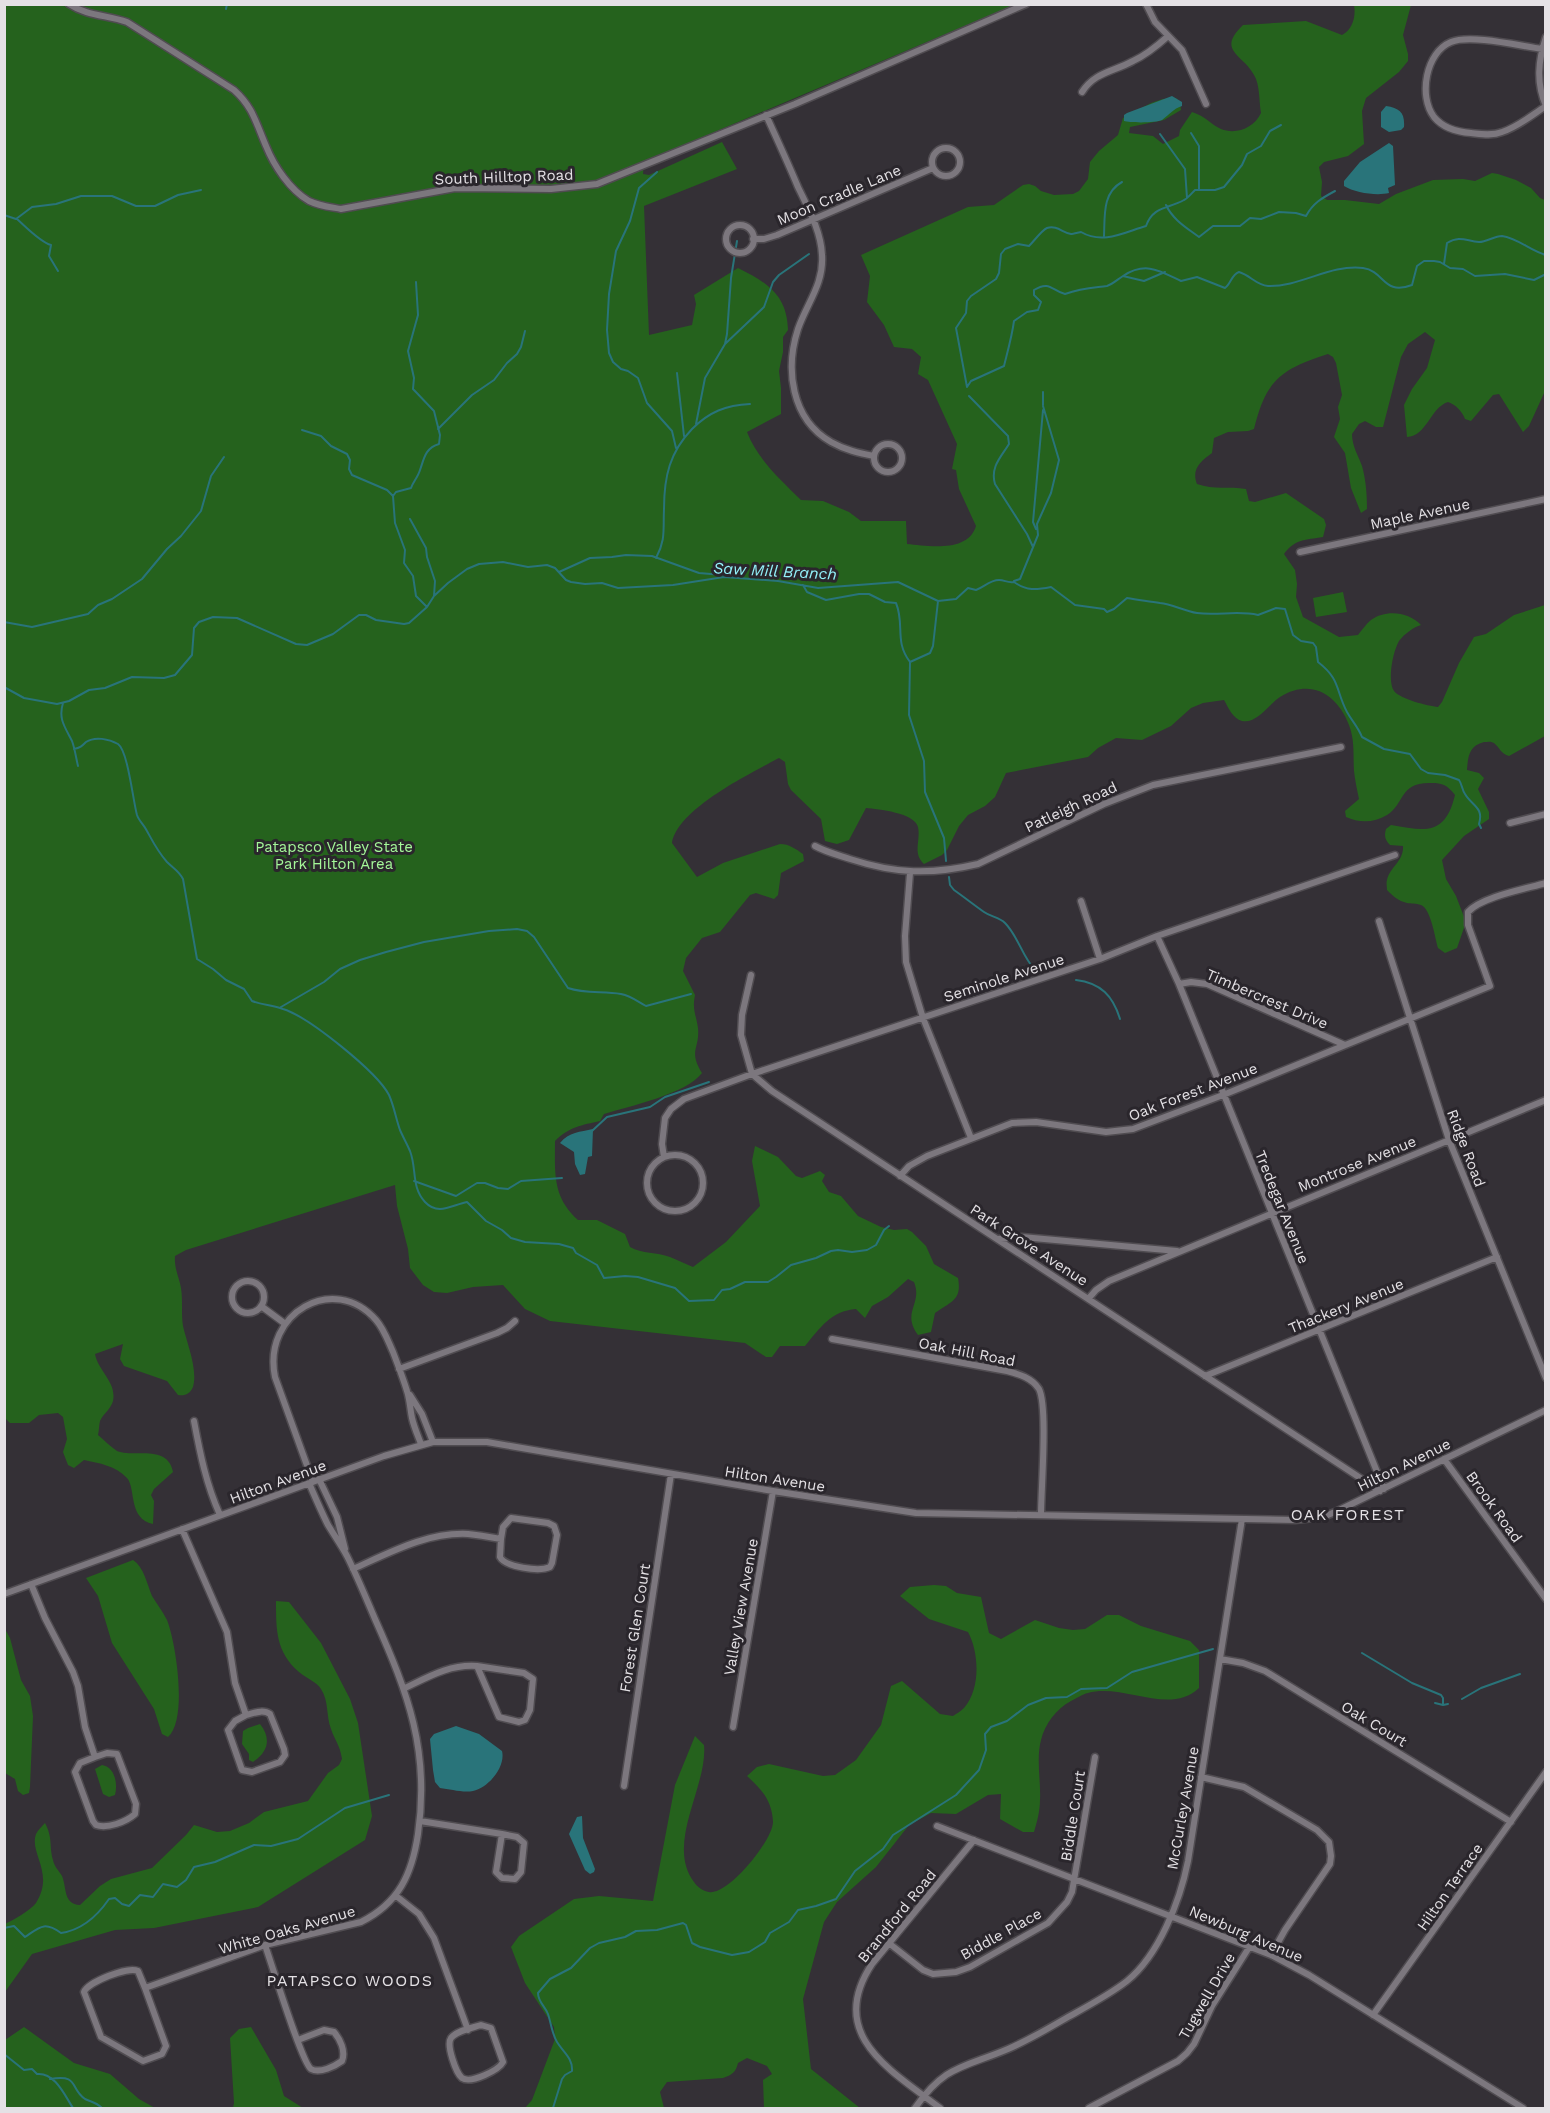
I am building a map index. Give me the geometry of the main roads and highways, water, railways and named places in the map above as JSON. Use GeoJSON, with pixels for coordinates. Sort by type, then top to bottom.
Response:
{"type":"FeatureCollection","features":[{"type":"Feature","properties":{"kind":"water"},"geometry":{"type":"Polygon","coordinates":[[[1172,96],[1182,102],[1182,106],[1162,120],[1155,122],[1124,121],[1124,115],[1127,113],[1172,96]]]}},
{"type":"Feature","properties":{"kind":"water"},"geometry":{"type":"Polygon","coordinates":[[[1386,106],[1398,110],[1404,118],[1404,127],[1401,130],[1389,132],[1381,127],[1381,112],[1386,106]]]}},
{"type":"Feature","properties":{"kind":"water"},"geometry":{"type":"Polygon","coordinates":[[[1389,143],[1393,146],[1395,185],[1388,188],[1389,193],[1366,193],[1344,186],[1344,181],[1360,162],[1389,143]]]}},
{"type":"Feature","properties":{"kind":"water"},"geometry":{"type":"Polygon","coordinates":[[[593,1129],[592,1156],[588,1157],[585,1174],[580,1175],[575,1164],[574,1152],[560,1143],[571,1135],[593,1129]]]}},
{"type":"Feature","properties":{"kind":"water"},"geometry":{"type":"Polygon","coordinates":[[[456,1726],[479,1734],[502,1751],[503,1757],[495,1776],[484,1786],[473,1791],[440,1788],[435,1782],[430,1739],[434,1734],[456,1726]]]}},
{"type":"Feature","properties":{"kind":"water"},"geometry":{"type":"Polygon","coordinates":[[[582,1816],[583,1838],[595,1869],[590,1874],[585,1870],[569,1834],[577,1817],[582,1816]]]}},
{"type":"Feature","properties":{"kind":"waterway"},"geometry":{"type":"LineString","coordinates":[[226,9],[227,4]]}},
{"type":"Feature","properties":{"kind":"waterway"},"geometry":{"type":"LineString","coordinates":[[1281,125],[1270,131],[1261,146],[1247,154],[1242,165],[1224,187],[1215,190],[1195,190],[1184,200],[1157,211],[1146,226],[1106,237],[1089,236],[1081,232],[1071,234],[1051,227],[1043,231],[1029,246],[1018,244],[1005,249],[1001,254],[996,279],[971,296],[967,301],[966,313],[956,328],[967,387],[971,381],[1004,366],[1014,321],[1027,312],[1038,310],[1041,302],[1034,295],[1034,290],[1044,286],[1065,294],[1107,286],[1131,271],[1146,268],[1181,281],[1197,277],[1225,288],[1239,272],[1268,286],[1292,283],[1339,269],[1363,268],[1376,273],[1390,285],[1402,288],[1412,285],[1417,266],[1424,261],[1440,262],[1450,268],[1463,269],[1475,276],[1505,274],[1534,280],[1546,274]]}},
{"type":"Feature","properties":{"kind":"waterway"},"geometry":{"type":"LineString","coordinates":[[1191,133],[1199,146],[1199,189]]}},
{"type":"Feature","properties":{"kind":"waterway"},"geometry":{"type":"LineString","coordinates":[[1160,134],[1185,169],[1187,198]]}},
{"type":"Feature","properties":{"kind":"waterway"},"geometry":{"type":"LineString","coordinates":[[657,172],[639,188],[630,221],[616,251],[609,294],[607,330],[609,353],[613,362],[638,378],[647,403],[672,431],[676,448]]}},
{"type":"Feature","properties":{"kind":"waterway"},"geometry":{"type":"LineString","coordinates":[[1104,236],[1108,199],[1111,192],[1122,182]]}},
{"type":"Feature","properties":{"kind":"waterway"},"geometry":{"type":"LineString","coordinates":[[4,215],[16,219],[32,207],[56,204],[81,196],[112,196],[136,206],[155,206],[178,195],[201,190]]}},
{"type":"Feature","properties":{"kind":"waterway"},"geometry":{"type":"LineString","coordinates":[[1166,205],[1176,219],[1199,237],[1213,226],[1240,226],[1250,218],[1261,219],[1279,212],[1306,216],[1318,201],[1335,191]]}},
{"type":"Feature","properties":{"kind":"waterway"},"geometry":{"type":"LineString","coordinates":[[17,219],[38,238],[51,245],[49,256],[58,271]]}},
{"type":"Feature","properties":{"kind":"waterway"},"geometry":{"type":"LineString","coordinates":[[1444,264],[1447,243],[1459,239],[1479,242],[1502,236],[1546,255]]}},
{"type":"Feature","properties":{"kind":"waterway"},"geometry":{"type":"LineString","coordinates":[[696,424],[705,378],[725,344],[737,241]]}},
{"type":"Feature","properties":{"kind":"waterway"},"geometry":{"type":"LineString","coordinates":[[725,344],[764,307],[773,282],[779,275],[809,254]]}},
{"type":"Feature","properties":{"kind":"waterway"},"geometry":{"type":"LineString","coordinates":[[1123,276],[1144,281],[1165,272]]}},
{"type":"Feature","properties":{"kind":"waterway"},"geometry":{"type":"LineString","coordinates":[[393,496],[396,492],[411,488],[426,454],[439,444],[440,435],[434,411],[413,389],[414,378],[408,351],[418,315],[416,282]]}},
{"type":"Feature","properties":{"kind":"waterway"},"geometry":{"type":"LineString","coordinates":[[438,429],[472,395],[494,380],[517,354],[525,331]]}},
{"type":"Feature","properties":{"kind":"waterway"},"geometry":{"type":"LineString","coordinates":[[677,373],[684,436]]}},
{"type":"Feature","properties":{"kind":"waterway"},"geometry":{"type":"LineString","coordinates":[[1043,392],[1043,405]]}},
{"type":"Feature","properties":{"kind":"waterway"},"geometry":{"type":"LineString","coordinates":[[969,396],[1008,436],[1009,444],[995,467],[995,484],[1033,547]]}},
{"type":"Feature","properties":{"kind":"waterway"},"geometry":{"type":"LineString","coordinates":[[656,558],[663,540],[667,475],[678,447],[692,429],[711,414],[733,406],[750,404]]}},
{"type":"Feature","properties":{"kind":"waterway"},"geometry":{"type":"LineString","coordinates":[[1014,581],[1020,579],[1038,535],[1037,524],[1051,493],[1059,460],[1043,406]]}},
{"type":"Feature","properties":{"kind":"waterway"},"geometry":{"type":"LineString","coordinates":[[1036,529],[1033,522],[1043,410]]}},
{"type":"Feature","properties":{"kind":"waterway"},"geometry":{"type":"LineString","coordinates":[[302,430],[321,436],[331,446],[347,454],[352,475],[387,490],[393,496],[395,523],[405,550],[404,563],[413,576],[416,596],[427,607]]}},
{"type":"Feature","properties":{"kind":"waterway"},"geometry":{"type":"LineString","coordinates":[[4,622],[32,627],[88,614],[98,605],[112,599],[142,579],[201,511],[211,476],[224,457]]}},
{"type":"Feature","properties":{"kind":"waterway"},"geometry":{"type":"LineString","coordinates":[[410,519],[426,548],[435,581],[434,596]]}},
{"type":"Feature","properties":{"kind":"waterway"},"geometry":{"type":"LineString","coordinates":[[559,572],[590,558],[626,555],[652,556],[699,573],[735,576]]}},
{"type":"Feature","properties":{"kind":"waterway","name":"Saw Mill Branch"},"geometry":{"type":"LineString","coordinates":[[4,687],[24,698],[57,704],[69,701],[89,690],[105,688],[132,677],[164,678],[175,675],[192,655],[194,628],[199,622],[213,617],[237,618],[296,644],[307,645],[333,634],[359,615],[366,615],[376,620],[409,623],[448,583],[467,569],[479,564],[503,562],[528,567],[547,565],[555,568],[571,582],[602,583],[618,588],[673,585],[724,577],[778,581],[818,588],[898,582],[938,601],[956,599],[968,588],[976,590],[993,581],[1001,580],[1032,589],[1051,587],[1075,605],[1104,609],[1107,612],[1127,598],[1205,614],[1258,615],[1276,608],[1285,609],[1293,635],[1301,641],[1313,643],[1316,647],[1318,662],[1331,674],[1343,704],[1362,737],[1384,749],[1410,754],[1421,769],[1428,773],[1459,780],[1465,794],[1479,810],[1481,828]]}},
{"type":"Feature","properties":{"kind":"waterway"},"geometry":{"type":"LineString","coordinates":[[803,585],[807,592],[826,600],[869,594],[885,602],[896,603],[899,611],[902,647],[910,662],[909,715],[924,761],[925,792],[944,838],[946,861]]}},
{"type":"Feature","properties":{"kind":"waterway"},"geometry":{"type":"LineString","coordinates":[[910,662],[930,653],[933,646],[938,601]]}},
{"type":"Feature","properties":{"kind":"waterway"},"geometry":{"type":"LineString","coordinates":[[63,703],[62,718],[73,744],[78,766]]}},
{"type":"Feature","properties":{"kind":"waterway"},"geometry":{"type":"LineString","coordinates":[[74,749],[90,740],[98,739],[114,742],[122,748],[138,817],[161,854],[183,879],[197,959],[226,980],[244,989],[252,1001],[283,1009],[309,1023],[341,1046],[371,1073],[389,1095],[400,1130],[410,1151],[418,1190],[430,1206],[440,1209],[467,1202],[486,1221],[511,1238],[573,1248],[576,1253],[597,1265],[604,1278],[638,1277],[675,1288],[689,1301],[714,1300],[722,1290],[745,1282],[768,1282],[791,1265],[831,1251],[867,1250],[876,1245],[884,1230],[889,1226]]}},
{"type":"Feature","properties":{"kind":"waterway"},"geometry":{"type":"LineString","coordinates":[[949,877],[950,885],[954,890],[984,912],[1005,923],[1035,970]]}},
{"type":"Feature","properties":{"kind":"waterway"},"geometry":{"type":"LineString","coordinates":[[281,1007],[324,982],[340,969],[360,960],[424,942],[489,931],[517,929],[527,931],[534,937],[568,988],[621,994],[646,1006],[691,994]]}},
{"type":"Feature","properties":{"kind":"waterway"},"geometry":{"type":"LineString","coordinates":[[1076,980],[1092,984],[1105,992],[1114,1004],[1120,1019]]}},
{"type":"Feature","properties":{"kind":"waterway"},"geometry":{"type":"LineString","coordinates":[[592,1131],[607,1117],[650,1107],[665,1097],[709,1082]]}},
{"type":"Feature","properties":{"kind":"waterway"},"geometry":{"type":"LineString","coordinates":[[414,1181],[456,1196],[477,1183],[508,1189],[521,1181],[562,1178]]}},
{"type":"Feature","properties":{"kind":"waterway"},"geometry":{"type":"LineString","coordinates":[[553,2108],[562,2079],[572,2071],[572,2066],[555,2039],[548,2014],[538,1993],[550,1979],[571,1968],[590,1948],[599,1943],[625,1937],[636,1931],[657,1930],[683,1923],[686,1925],[692,1943],[700,1947],[732,1955],[749,1952],[765,1942],[770,1933],[789,1922],[798,1910],[836,1899],[855,1871],[883,1849],[893,1835],[956,1795],[979,1770],[986,1750],[985,1734],[991,1727],[1007,1721],[1028,1705],[1046,1698],[1067,1697],[1081,1689],[1107,1688],[1132,1672],[1213,1649]]}},
{"type":"Feature","properties":{"kind":"waterway"},"geometry":{"type":"LineString","coordinates":[[1362,1653],[1412,1683],[1441,1695],[1443,1705]]}},
{"type":"Feature","properties":{"kind":"waterway"},"geometry":{"type":"LineString","coordinates":[[1462,1699],[1481,1688],[1520,1674]]}},
{"type":"Feature","properties":{"kind":"waterway"},"geometry":{"type":"LineString","coordinates":[[1435,1703],[1448,1704]]}},
{"type":"Feature","properties":{"kind":"waterway"},"geometry":{"type":"LineString","coordinates":[[4,1928],[14,1926],[25,1937],[46,1926],[61,1933],[76,1929],[89,1921],[109,1899],[115,1898],[129,1906],[140,1895],[153,1897],[163,1884],[177,1887],[186,1880],[194,1867],[215,1862],[254,1845],[271,1846],[298,1839],[345,1808],[389,1795]]}},
{"type":"Feature","properties":{"kind":"waterway"},"geometry":{"type":"LineString","coordinates":[[4,2054],[24,2070],[32,2069],[37,2074],[49,2077],[63,2091],[73,2108]]}},
{"type":"Feature","properties":{"kind":"waterway"},"geometry":{"type":"LineString","coordinates":[[50,2079],[70,2080],[80,2095],[102,2108]]}},
{"type":"Feature","properties":{"kind":"district","name":"OAK FOREST"},"geometry":{"type":"Point","coordinates":[1348,1514]}},
{"type":"Feature","properties":{"kind":"district","name":"PATAPSCO WOODS"},"geometry":{"type":"Point","coordinates":[350,1980]}},
{"type":"Feature","properties":{"kind":"park label","name":"Patapsco Valley State Park Hilton Area"},"geometry":{"type":"Point","coordinates":[334,856]}}]}
